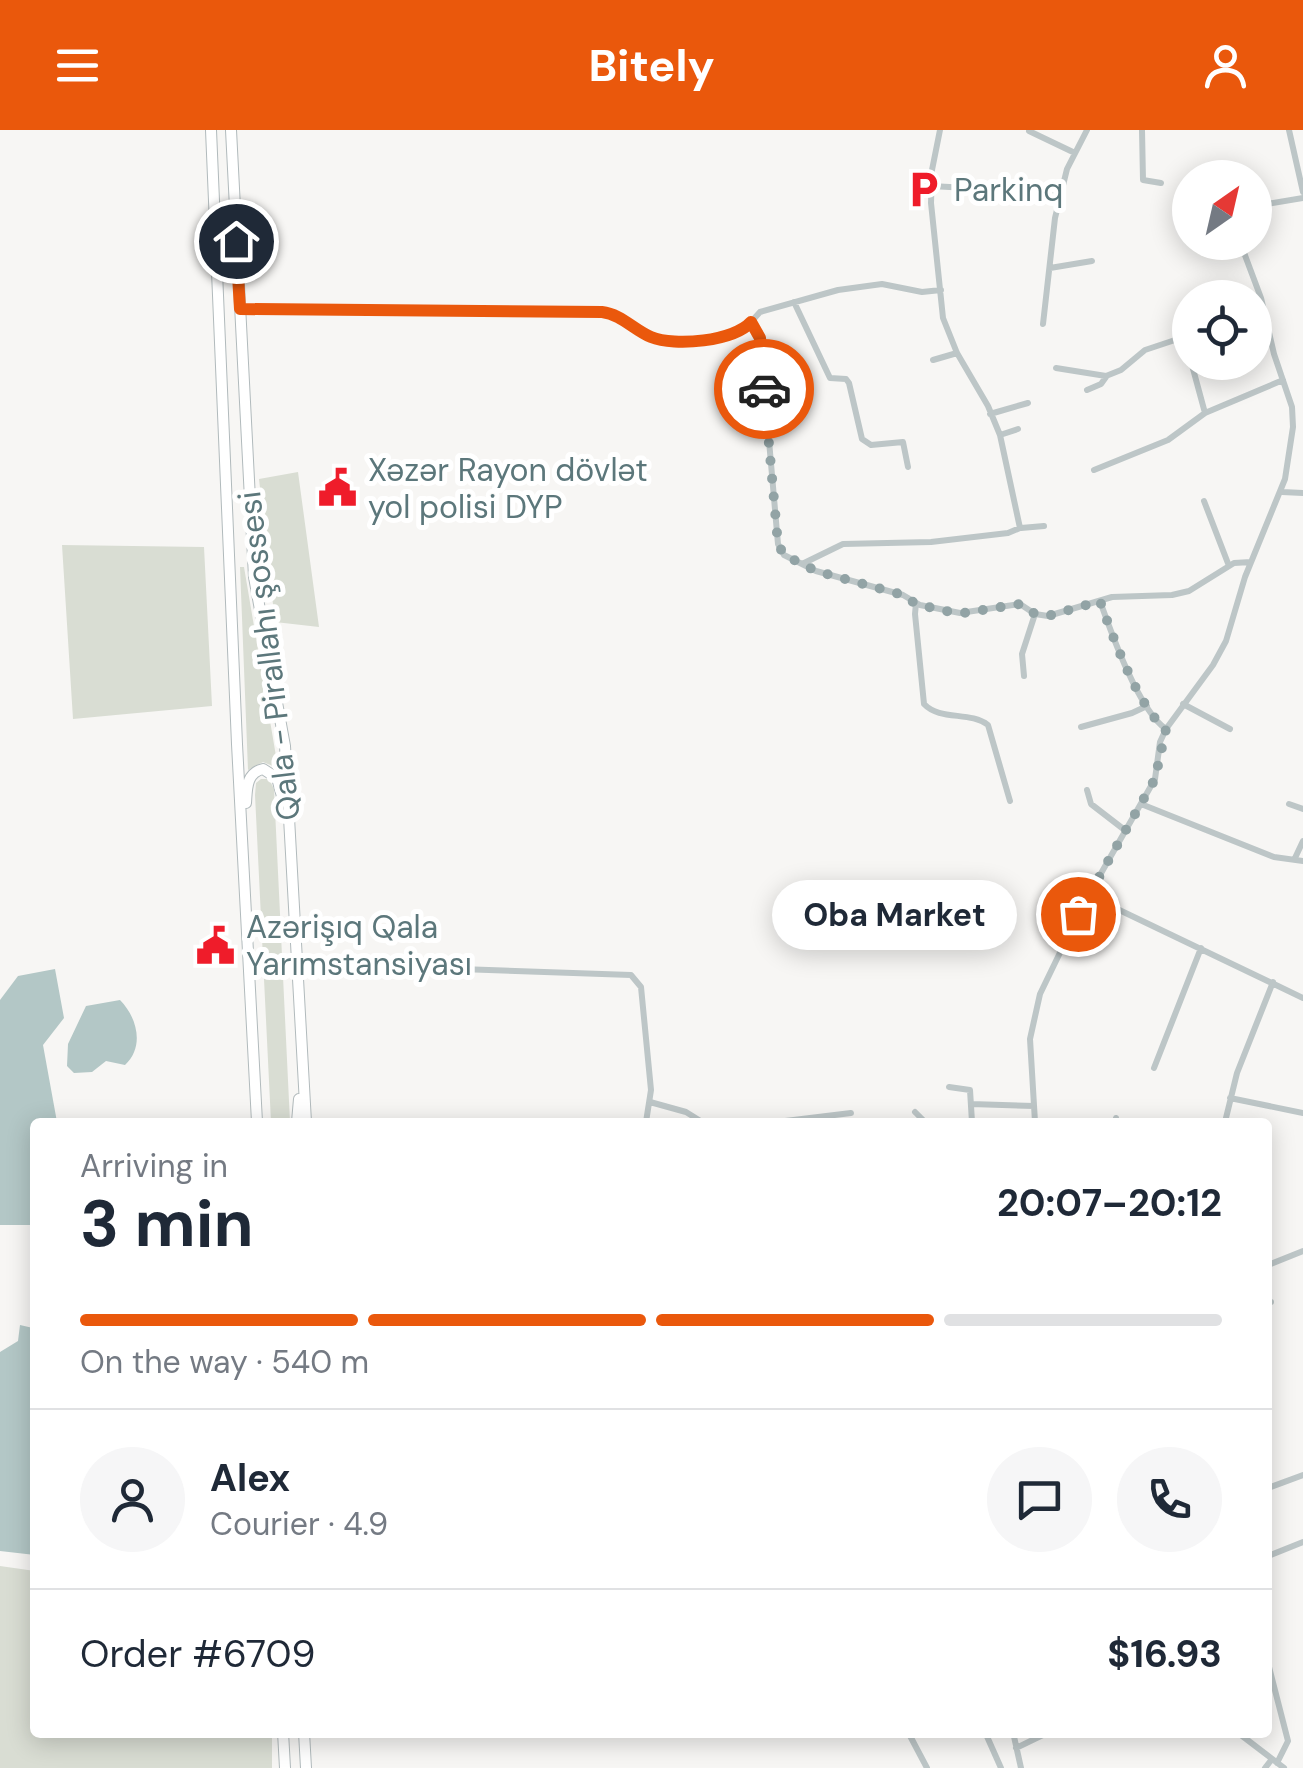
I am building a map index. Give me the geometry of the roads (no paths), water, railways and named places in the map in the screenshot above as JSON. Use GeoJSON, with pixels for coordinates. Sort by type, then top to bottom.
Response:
{"type":"FeatureCollection","features":[{"type":"Feature","properties":{"kind":"main road","name":"Qala - Pirallahı şossesi"},"geometry":{"type":"LineString","coordinates":[[212,130],[242,840],[260,1118]]}},
{"type":"Feature","properties":{"kind":"main road","name":"Qala - Pirallahı şossesi"},"geometry":{"type":"LineString","coordinates":[[231,130],[254,578],[282,724],[306,1118]]}},
{"type":"Feature","properties":{"kind":"main road"},"geometry":{"type":"LineString","coordinates":[[242,840],[249,780],[263,769],[274,774],[280,787],[290,846]]}},
{"type":"Feature","properties":{"kind":"main road"},"geometry":{"type":"LineString","coordinates":[[297,1118],[302,1060]]}},
{"type":"Feature","properties":{"kind":"main road"},"geometry":{"type":"LineString","coordinates":[[284,1738],[285,1768]]}},
{"type":"Feature","properties":{"kind":"main road"},"geometry":{"type":"LineString","coordinates":[[304,1738],[306,1768]]}},
{"type":"Feature","properties":{"kind":"street"},"geometry":{"type":"LineString","coordinates":[[940,130],[931,186],[943,318],[1000,435],[1020,528]]}},
{"type":"Feature","properties":{"kind":"street"},"geometry":{"type":"LineString","coordinates":[[1044,324],[1052,228],[1068,169],[1087,130]]}},
{"type":"Feature","properties":{"kind":"street"},"geometry":{"type":"LineString","coordinates":[[1142,130],[1143,180],[1162,183]]}},
{"type":"Feature","properties":{"kind":"street"},"geometry":{"type":"LineString","coordinates":[[1272,202],[1303,195],[1290,130]]}},
{"type":"Feature","properties":{"kind":"street"},"geometry":{"type":"LineString","coordinates":[[1029,131],[1075,152]]}},
{"type":"Feature","properties":{"kind":"street"},"geometry":{"type":"LineString","coordinates":[[931,186],[1043,192],[1062,198]]}},
{"type":"Feature","properties":{"kind":"street"},"geometry":{"type":"LineString","coordinates":[[1034,1118],[1030,1038],[1036,1004],[1088,895],[1157,774],[1160,742],[1166,729],[1226,641],[1251,562],[1282,492],[1293,416],[1246,260]]}},
{"type":"Feature","properties":{"kind":"street"},"geometry":{"type":"LineString","coordinates":[[1050,268],[1092,261]]}},
{"type":"Feature","properties":{"kind":"street"},"geometry":{"type":"LineString","coordinates":[[240,309],[602,312],[667,341],[732,336],[760,312],[873,285],[922,292],[941,290]]}},
{"type":"Feature","properties":{"kind":"street"},"geometry":{"type":"LineString","coordinates":[[794,302],[830,378],[846,378],[849,382],[862,439],[871,445],[903,442],[908,467]]}},
{"type":"Feature","properties":{"kind":"street"},"geometry":{"type":"LineString","coordinates":[[751,322],[760,338],[779,548],[802,564],[838,580],[960,613],[1020,604],[1035,614],[1059,614],[1119,596],[1182,593],[1229,566],[1251,562]]}},
{"type":"Feature","properties":{"kind":"street"},"geometry":{"type":"LineString","coordinates":[[1056,368],[1106,376],[1121,370],[1145,350],[1181,338],[1186,343],[1205,413]]}},
{"type":"Feature","properties":{"kind":"street"},"geometry":{"type":"LineString","coordinates":[[933,360],[957,353]]}},
{"type":"Feature","properties":{"kind":"street"},"geometry":{"type":"LineString","coordinates":[[1087,390],[1101,384],[1106,376]]}},
{"type":"Feature","properties":{"kind":"street"},"geometry":{"type":"LineString","coordinates":[[1094,470],[1177,435],[1205,413],[1283,380]]}},
{"type":"Feature","properties":{"kind":"street"},"geometry":{"type":"LineString","coordinates":[[990,414],[1028,402]]}},
{"type":"Feature","properties":{"kind":"street"},"geometry":{"type":"LineString","coordinates":[[1000,435],[1018,429]]}},
{"type":"Feature","properties":{"kind":"street"},"geometry":{"type":"LineString","coordinates":[[1282,492],[1303,493]]}},
{"type":"Feature","properties":{"kind":"street"},"geometry":{"type":"LineString","coordinates":[[1204,501],[1229,566]]}},
{"type":"Feature","properties":{"kind":"street"},"geometry":{"type":"LineString","coordinates":[[802,564],[844,544],[931,542],[1044,526]]}},
{"type":"Feature","properties":{"kind":"street"},"geometry":{"type":"LineString","coordinates":[[1100,601],[1113,638],[1147,706],[1166,729]]}},
{"type":"Feature","properties":{"kind":"street"},"geometry":{"type":"LineString","coordinates":[[916,604],[924,704],[932,712],[980,720],[988,726],[1010,801]]}},
{"type":"Feature","properties":{"kind":"street"},"geometry":{"type":"LineString","coordinates":[[1024,676],[1022,658],[1035,614]]}},
{"type":"Feature","properties":{"kind":"street"},"geometry":{"type":"LineString","coordinates":[[1183,704],[1230,729]]}},
{"type":"Feature","properties":{"kind":"street"},"geometry":{"type":"LineString","coordinates":[[1080,727],[1147,706]]}},
{"type":"Feature","properties":{"kind":"street"},"geometry":{"type":"LineString","coordinates":[[1087,790],[1091,804],[1126,831]]}},
{"type":"Feature","properties":{"kind":"street"},"geometry":{"type":"LineString","coordinates":[[1142,804],[1274,857],[1299,860],[1303,841]]}},
{"type":"Feature","properties":{"kind":"street"},"geometry":{"type":"LineString","coordinates":[[1289,804],[1303,809]]}},
{"type":"Feature","properties":{"kind":"street"},"geometry":{"type":"LineString","coordinates":[[1088,895],[1303,998]]}},
{"type":"Feature","properties":{"kind":"street"},"geometry":{"type":"LineString","coordinates":[[1154,1068],[1201,948]]}},
{"type":"Feature","properties":{"kind":"street"},"geometry":{"type":"LineString","coordinates":[[295,969],[460,968],[632,975],[642,987],[650,1102],[647,1118]]}},
{"type":"Feature","properties":{"kind":"street"},"geometry":{"type":"LineString","coordinates":[[1226,1118],[1273,982]]}},
{"type":"Feature","properties":{"kind":"street"},"geometry":{"type":"LineString","coordinates":[[950,1088],[967,1088],[972,1118]]}},
{"type":"Feature","properties":{"kind":"street"},"geometry":{"type":"LineString","coordinates":[[1230,1098],[1303,1113]]}},
{"type":"Feature","properties":{"kind":"street"},"geometry":{"type":"LineString","coordinates":[[650,1102],[695,1118]]}},
{"type":"Feature","properties":{"kind":"street"},"geometry":{"type":"LineString","coordinates":[[971,1104],[1034,1106]]}},
{"type":"Feature","properties":{"kind":"street"},"geometry":{"type":"LineString","coordinates":[[915,1112],[920,1118]]}},
{"type":"Feature","properties":{"kind":"street"},"geometry":{"type":"LineString","coordinates":[[809,1118],[850,1113]]}},
{"type":"Feature","properties":{"kind":"street"},"geometry":{"type":"LineString","coordinates":[[1272,1263],[1303,1251]]}},
{"type":"Feature","properties":{"kind":"street"},"geometry":{"type":"LineString","coordinates":[[1272,1487],[1303,1476]]}},
{"type":"Feature","properties":{"kind":"street"},"geometry":{"type":"LineString","coordinates":[[1272,1554],[1303,1542]]}},
{"type":"Feature","properties":{"kind":"street"},"geometry":{"type":"LineString","coordinates":[[1265,1768],[1278,1763],[1288,1741],[1272,1679]]}},
{"type":"Feature","properties":{"kind":"street"},"geometry":{"type":"LineString","coordinates":[[911,1738],[927,1768]]}},
{"type":"Feature","properties":{"kind":"street"},"geometry":{"type":"LineString","coordinates":[[988,1738],[1001,1768]]}},
{"type":"Feature","properties":{"kind":"street"},"geometry":{"type":"LineString","coordinates":[[1014,1738],[1021,1768]]}},
{"type":"Feature","properties":{"kind":"street"},"geometry":{"type":"LineString","coordinates":[[1016,1748],[1037,1738]]}},
{"type":"Feature","properties":{"kind":"street"},"geometry":{"type":"LineString","coordinates":[[1246,1738],[1278,1763]]}},
{"type":"Feature","properties":{"kind":"place","name":"Parkinq"},"geometry":{"type":"Point","coordinates":[924,190]}},
{"type":"Feature","properties":{"kind":"place","name":"Xəzər Rayon dövlət yol polisi DYP"},"geometry":{"type":"Point","coordinates":[338,488]}},
{"type":"Feature","properties":{"kind":"place","name":"Oba Market"},"geometry":{"type":"Point","coordinates":[1078,914]}},
{"type":"Feature","properties":{"kind":"place","name":"Azərişıq Qala Yarımstansiyası"},"geometry":{"type":"Point","coordinates":[216,945]}}]}
